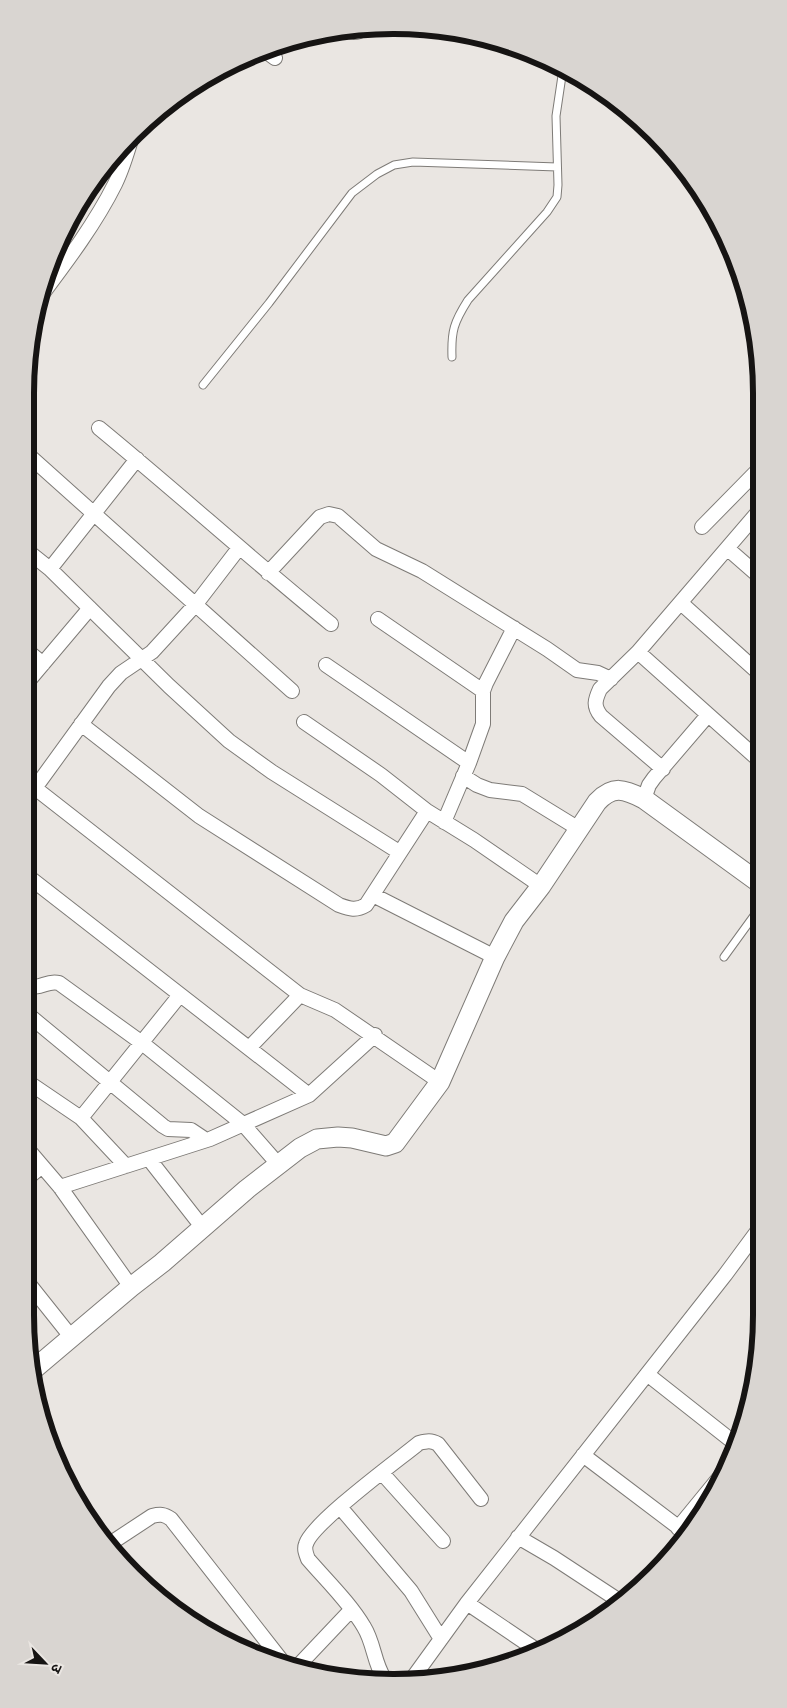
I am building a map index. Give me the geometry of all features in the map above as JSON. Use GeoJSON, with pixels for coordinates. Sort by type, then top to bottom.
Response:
{"type":"FeatureCollection","features":[{"type":"Feature","properties":{"kind":"street"},"geometry":{"type":"LineString","coordinates":[[52,281],[105,204],[116,182],[126,153]]}},
{"type":"Feature","properties":{"kind":"street"},"geometry":{"type":"LineString","coordinates":[[99,428],[330,624]]}},
{"type":"Feature","properties":{"kind":"street"},"geometry":{"type":"LineString","coordinates":[[50,569],[137,459]]}},
{"type":"Feature","properties":{"kind":"street"},"geometry":{"type":"LineString","coordinates":[[34,460],[292,690]]}},
{"type":"Feature","properties":{"kind":"street"},"geometry":{"type":"LineString","coordinates":[[702,527],[753,474]]}},
{"type":"Feature","properties":{"kind":"street"},"geometry":{"type":"LineString","coordinates":[[268,573],[320,517],[329,514],[338,516],[376,549],[422,571],[577,670],[598,673],[611,679]]}},
{"type":"Feature","properties":{"kind":"street"},"geometry":{"type":"LineString","coordinates":[[663,769],[600,716],[594,704],[600,690],[638,652],[728,550],[753,519]]}},
{"type":"Feature","properties":{"kind":"street"},"geometry":{"type":"LineString","coordinates":[[239,548],[196,604],[152,652],[121,673],[109,686],[35,788],[300,996],[335,1010],[440,1082]]}},
{"type":"Feature","properties":{"kind":"street"},"geometry":{"type":"LineString","coordinates":[[728,550],[753,571]]}},
{"type":"Feature","properties":{"kind":"street"},"geometry":{"type":"LineString","coordinates":[[34,556],[50,569],[169,686],[229,740],[251,757],[399,852]]}},
{"type":"Feature","properties":{"kind":"street"},"geometry":{"type":"LineString","coordinates":[[681,603],[753,668]]}},
{"type":"Feature","properties":{"kind":"street"},"geometry":{"type":"LineString","coordinates":[[34,674],[90,608]]}},
{"type":"Feature","properties":{"kind":"street"},"geometry":{"type":"LineString","coordinates":[[378,620],[484,691]]}},
{"type":"Feature","properties":{"kind":"street"},"geometry":{"type":"LineString","coordinates":[[444,822],[483,724],[486,683],[514,628]]}},
{"type":"Feature","properties":{"kind":"street"},"geometry":{"type":"LineString","coordinates":[[638,652],[753,755]]}},
{"type":"Feature","properties":{"kind":"street"},"geometry":{"type":"LineString","coordinates":[[34,656],[43,664]]}},
{"type":"Feature","properties":{"kind":"street"},"geometry":{"type":"LineString","coordinates":[[326,665],[466,769],[477,786],[490,790],[522,794],[578,829]]}},
{"type":"Feature","properties":{"kind":"street"},"geometry":{"type":"LineString","coordinates":[[644,799],[649,785],[708,715]]}},
{"type":"Feature","properties":{"kind":"street"},"geometry":{"type":"LineString","coordinates":[[304,722],[381,775],[427,811],[474,840],[541,886]]}},
{"type":"Feature","properties":{"kind":"street"},"geometry":{"type":"LineString","coordinates":[[82,724],[199,816],[339,905],[353,910],[360,909],[366,905],[427,811]]}},
{"type":"Feature","properties":{"kind":"street"},"geometry":{"type":"LineString","coordinates":[[38,1366],[247,1189],[300,1148],[317,1139],[345,1137],[386,1146],[395,1143],[440,1082],[495,957],[514,921],[541,886],[596,802],[604,794],[622,790],[644,799],[753,878]]}},
{"type":"Feature","properties":{"kind":"street"},"geometry":{"type":"LineString","coordinates":[[34,881],[308,1095]]}},
{"type":"Feature","properties":{"kind":"street"},"geometry":{"type":"LineString","coordinates":[[373,895],[495,957]]}},
{"type":"Feature","properties":{"kind":"street"},"geometry":{"type":"LineString","coordinates":[[34,986],[58,983],[142,1043],[243,1124],[278,1164]]}},
{"type":"Feature","properties":{"kind":"street"},"geometry":{"type":"LineString","coordinates":[[81,1118],[180,995]]}},
{"type":"Feature","properties":{"kind":"street"},"geometry":{"type":"LineString","coordinates":[[249,1048],[300,996]]}},
{"type":"Feature","properties":{"kind":"street"},"geometry":{"type":"LineString","coordinates":[[34,1019],[163,1126],[168,1129],[191,1130],[206,1140]]}},
{"type":"Feature","properties":{"kind":"street"},"geometry":{"type":"LineString","coordinates":[[60,1187],[206,1140],[308,1095],[375,1036]]}},
{"type":"Feature","properties":{"kind":"street"},"geometry":{"type":"LineString","coordinates":[[34,1086],[81,1118],[126,1166]]}},
{"type":"Feature","properties":{"kind":"street"},"geometry":{"type":"LineString","coordinates":[[34,1157],[60,1187],[131,1286]]}},
{"type":"Feature","properties":{"kind":"street"},"geometry":{"type":"LineString","coordinates":[[149,1159],[203,1228]]}},
{"type":"Feature","properties":{"kind":"street"},"geometry":{"type":"LineString","coordinates":[[34,1173],[42,1166]]}},
{"type":"Feature","properties":{"kind":"street"},"geometry":{"type":"LineString","coordinates":[[418,1673],[467,1603],[753,1239]]}},
{"type":"Feature","properties":{"kind":"street"},"geometry":{"type":"LineString","coordinates":[[34,1290],[72,1338]]}},
{"type":"Feature","properties":{"kind":"street"},"geometry":{"type":"LineString","coordinates":[[647,1374],[730,1440]]}},
{"type":"Feature","properties":{"kind":"street"},"geometry":{"type":"LineString","coordinates":[[382,1673],[366,1629],[308,1559],[304,1550],[310,1535],[322,1522],[419,1444],[432,1440],[438,1444],[481,1499]]}},
{"type":"Feature","properties":{"kind":"street"},"geometry":{"type":"LineString","coordinates":[[583,1455],[682,1530]]}},
{"type":"Feature","properties":{"kind":"street"},"geometry":{"type":"LineString","coordinates":[[382,1473],[443,1541]]}},
{"type":"Feature","properties":{"kind":"street"},"geometry":{"type":"LineString","coordinates":[[340,1507],[411,1591],[441,1639]]}},
{"type":"Feature","properties":{"kind":"street"},"geometry":{"type":"LineString","coordinates":[[114,1541],[152,1516],[159,1514],[171,1519],[277,1655]]}},
{"type":"Feature","properties":{"kind":"street"},"geometry":{"type":"LineString","coordinates":[[518,1537],[615,1598]]}},
{"type":"Feature","properties":{"kind":"street"},"geometry":{"type":"LineString","coordinates":[[467,1603],[531,1647]]}},
{"type":"Feature","properties":{"kind":"street"},"geometry":{"type":"LineString","coordinates":[[301,1662],[351,1610]]}},
{"type":"Feature","properties":{"kind":"lane"},"geometry":{"type":"LineString","coordinates":[[452,357],[452,337],[458,315],[468,300],[547,212],[557,197],[556,116],[562,76]]}},
{"type":"Feature","properties":{"kind":"lane"},"geometry":{"type":"LineString","coordinates":[[202,386],[269,303],[352,193],[377,174],[394,165],[413,162],[557,167]]}},
{"type":"Feature","properties":{"kind":"lane"},"geometry":{"type":"LineString","coordinates":[[724,957],[753,917]]}}]}
